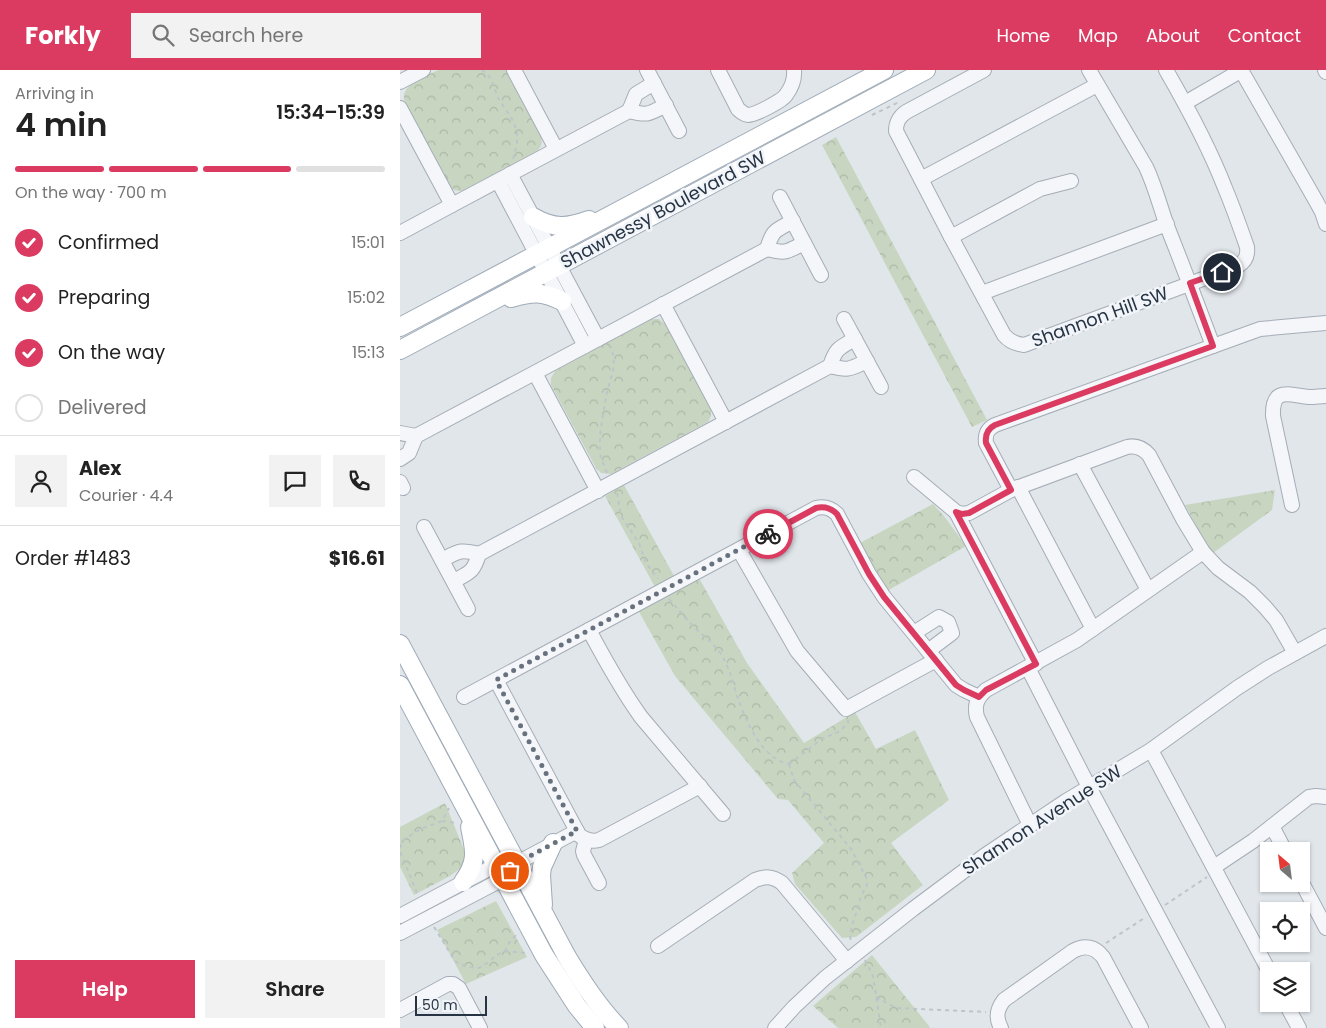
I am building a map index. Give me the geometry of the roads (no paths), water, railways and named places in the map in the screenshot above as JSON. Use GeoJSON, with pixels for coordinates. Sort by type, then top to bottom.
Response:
{"type":"FeatureCollection","features":[{"type":"Feature","properties":{"kind":"main road","name":"Shawnessy Boulevard SW"},"geometry":{"type":"LineString","coordinates":[[400,327],[884,70]]}},
{"type":"Feature","properties":{"kind":"main road","name":"Shawnessy Boulevard SW"},"geometry":{"type":"LineString","coordinates":[[400,350],[926,70]]}},
{"type":"Feature","properties":{"kind":"main road"},"geometry":{"type":"LineString","coordinates":[[533,217],[550,225],[566,226],[630,206]]}},
{"type":"Feature","properties":{"kind":"main road"},"geometry":{"type":"LineString","coordinates":[[479,308],[533,293],[553,297],[562,302]]}},
{"type":"Feature","properties":{"kind":"main road"},"geometry":{"type":"LineString","coordinates":[[400,644],[581,980],[619,1028]]}},
{"type":"Feature","properties":{"kind":"main road"},"geometry":{"type":"LineString","coordinates":[[400,685],[457,813],[472,835],[474,860],[470,872],[463,882]]}},
{"type":"Feature","properties":{"kind":"main road"},"geometry":{"type":"LineString","coordinates":[[457,813],[500,872],[544,955],[577,1006],[595,1028]]}},
{"type":"Feature","properties":{"kind":"main road"},"geometry":{"type":"LineString","coordinates":[[544,913],[540,875],[553,843]]}},
{"type":"Feature","properties":{"kind":"street"},"geometry":{"type":"LineString","coordinates":[[400,82],[423,70]]}},
{"type":"Feature","properties":{"kind":"street"},"geometry":{"type":"LineString","coordinates":[[514,70],[556,150]]}},
{"type":"Feature","properties":{"kind":"street"},"geometry":{"type":"LineString","coordinates":[[648,70],[680,131]]}},
{"type":"Feature","properties":{"kind":"street"},"geometry":{"type":"LineString","coordinates":[[718,70],[738,109],[742,113],[749,115],[755,114],[785,97],[795,75]]}},
{"type":"Feature","properties":{"kind":"street","name":"Shannon Hill SW"},"geometry":{"type":"LineString","coordinates":[[984,70],[906,112],[900,117],[896,131],[951,237],[1007,338],[1014,343],[1024,345],[1243,263],[1248,253],[1247,247],[1225,188],[1185,102],[1166,70]]}},
{"type":"Feature","properties":{"kind":"street"},"geometry":{"type":"LineString","coordinates":[[1089,70],[1146,167],[1213,346]]}},
{"type":"Feature","properties":{"kind":"street"},"geometry":{"type":"LineString","coordinates":[[1185,102],[1241,70],[1316,201],[1326,224]]}},
{"type":"Feature","properties":{"kind":"street"},"geometry":{"type":"LineString","coordinates":[[400,233],[498,181],[512,169],[556,150],[629,111],[636,94],[654,83]]}},
{"type":"Feature","properties":{"kind":"street"},"geometry":{"type":"LineString","coordinates":[[921,179],[1097,85]]}},
{"type":"Feature","properties":{"kind":"street"},"geometry":{"type":"LineString","coordinates":[[629,111],[648,114],[666,104]]}},
{"type":"Feature","properties":{"kind":"street"},"geometry":{"type":"LineString","coordinates":[[400,108],[452,205]]}},
{"type":"Feature","properties":{"kind":"street"},"geometry":{"type":"LineString","coordinates":[[512,169],[533,217],[543,251]]}},
{"type":"Feature","properties":{"kind":"street"},"geometry":{"type":"LineString","coordinates":[[951,237],[1040,189],[1071,180]]}},
{"type":"Feature","properties":{"kind":"street"},"geometry":{"type":"LineString","coordinates":[[498,181],[552,268],[604,340]]}},
{"type":"Feature","properties":{"kind":"street"},"geometry":{"type":"LineString","coordinates":[[780,198],[821,275]]}},
{"type":"Feature","properties":{"kind":"street"},"geometry":{"type":"LineString","coordinates":[[767,249],[774,232],[792,221]]}},
{"type":"Feature","properties":{"kind":"street"},"geometry":{"type":"LineString","coordinates":[[982,292],[1167,224]]}},
{"type":"Feature","properties":{"kind":"street"},"geometry":{"type":"LineString","coordinates":[[400,433],[416,436],[585,346],[604,340],[663,304],[767,249],[785,252],[804,243]]}},
{"type":"Feature","properties":{"kind":"street"},"geometry":{"type":"LineString","coordinates":[[552,268],[562,302],[585,346]]}},
{"type":"Feature","properties":{"kind":"street"},"geometry":{"type":"LineString","coordinates":[[663,304],[726,422]]}},
{"type":"Feature","properties":{"kind":"street"},"geometry":{"type":"LineString","coordinates":[[844,319],[881,387]]}},
{"type":"Feature","properties":{"kind":"street"},"geometry":{"type":"LineString","coordinates":[[1093,629],[1014,488],[986,443],[986,434],[991,427],[1260,328],[1326,323]]}},
{"type":"Feature","properties":{"kind":"street"},"geometry":{"type":"LineString","coordinates":[[454,581],[471,572],[479,554],[830,366],[834,353],[855,339]]}},
{"type":"Feature","properties":{"kind":"street"},"geometry":{"type":"LineString","coordinates":[[830,366],[842,370],[850,369],[867,360]]}},
{"type":"Feature","properties":{"kind":"street"},"geometry":{"type":"LineString","coordinates":[[534,373],[598,491]]}},
{"type":"Feature","properties":{"kind":"street"},"geometry":{"type":"LineString","coordinates":[[1292,505],[1273,416],[1273,403],[1280,395],[1289,393],[1310,397],[1326,396]]}},
{"type":"Feature","properties":{"kind":"street"},"geometry":{"type":"LineString","coordinates":[[400,459],[409,454],[416,436]]}},
{"type":"Feature","properties":{"kind":"street"},"geometry":{"type":"LineString","coordinates":[[914,477],[956,512],[962,514],[969,513],[1014,488],[1127,447],[1135,446],[1143,449],[1150,455],[1183,519],[1203,552],[1218,568],[1250,592],[1265,607],[1276,620],[1295,653]]}},
{"type":"Feature","properties":{"kind":"street"},"geometry":{"type":"LineString","coordinates":[[1080,464],[1148,590]]}},
{"type":"Feature","properties":{"kind":"street"},"geometry":{"type":"LineString","coordinates":[[464,697],[816,508],[829,508],[837,514],[872,579],[884,597],[956,685],[979,697]]}},
{"type":"Feature","properties":{"kind":"street"},"geometry":{"type":"LineString","coordinates":[[956,512],[1089,787],[1218,1028]]}},
{"type":"Feature","properties":{"kind":"street"},"geometry":{"type":"LineString","coordinates":[[424,527],[468,609]]}},
{"type":"Feature","properties":{"kind":"street"},"geometry":{"type":"LineString","coordinates":[[442,560],[459,551],[466,550],[479,554]]}},
{"type":"Feature","properties":{"kind":"street"},"geometry":{"type":"LineString","coordinates":[[740,550],[797,651],[846,709],[932,656],[952,633],[948,622],[939,617],[914,633]]}},
{"type":"Feature","properties":{"kind":"street"},"geometry":{"type":"LineString","coordinates":[[1030,824],[977,716],[975,710],[979,697],[986,690],[1077,640],[1203,552]]}},
{"type":"Feature","properties":{"kind":"street"},"geometry":{"type":"LineString","coordinates":[[589,630],[612,673],[630,701],[723,814]]}},
{"type":"Feature","properties":{"kind":"street","name":"Shannon Avenue SW"},"geometry":{"type":"LineString","coordinates":[[775,1028],[794,1007],[847,961],[941,887],[1030,824],[1151,750],[1237,688],[1268,668],[1326,636]]}},
{"type":"Feature","properties":{"kind":"street"},"geometry":{"type":"LineString","coordinates":[[496,680],[581,835],[584,855],[599,883]]}},
{"type":"Feature","properties":{"kind":"street"},"geometry":{"type":"LineString","coordinates":[[1151,750],[1264,962]]}},
{"type":"Feature","properties":{"kind":"street"},"geometry":{"type":"LineString","coordinates":[[400,933],[500,872],[553,843],[581,835],[590,841],[599,840],[700,786]]}},
{"type":"Feature","properties":{"kind":"street"},"geometry":{"type":"LineString","coordinates":[[1214,867],[1310,797],[1326,797]]}},
{"type":"Feature","properties":{"kind":"street"},"geometry":{"type":"LineString","coordinates":[[1272,826],[1280,842]]}},
{"type":"Feature","properties":{"kind":"street"},"geometry":{"type":"LineString","coordinates":[[400,916],[463,882],[500,872]]}},
{"type":"Feature","properties":{"kind":"street"},"geometry":{"type":"LineString","coordinates":[[658,946],[755,880],[770,877],[782,883],[847,961]]}},
{"type":"Feature","properties":{"kind":"street"},"geometry":{"type":"LineString","coordinates":[[1307,892],[1326,928]]}},
{"type":"Feature","properties":{"kind":"street"},"geometry":{"type":"LineString","coordinates":[[1000,1028],[997,1012],[1004,1000],[1078,948],[1088,947],[1097,950],[1103,957],[1141,1028]]}},
{"type":"Feature","properties":{"kind":"street"},"geometry":{"type":"LineString","coordinates":[[400,1010],[448,984],[453,984],[459,988],[480,1028]]}},
{"type":"Feature","properties":{"kind":"street"},"geometry":{"type":"LineString","coordinates":[[1290,1012],[1299,1028]]}}]}
